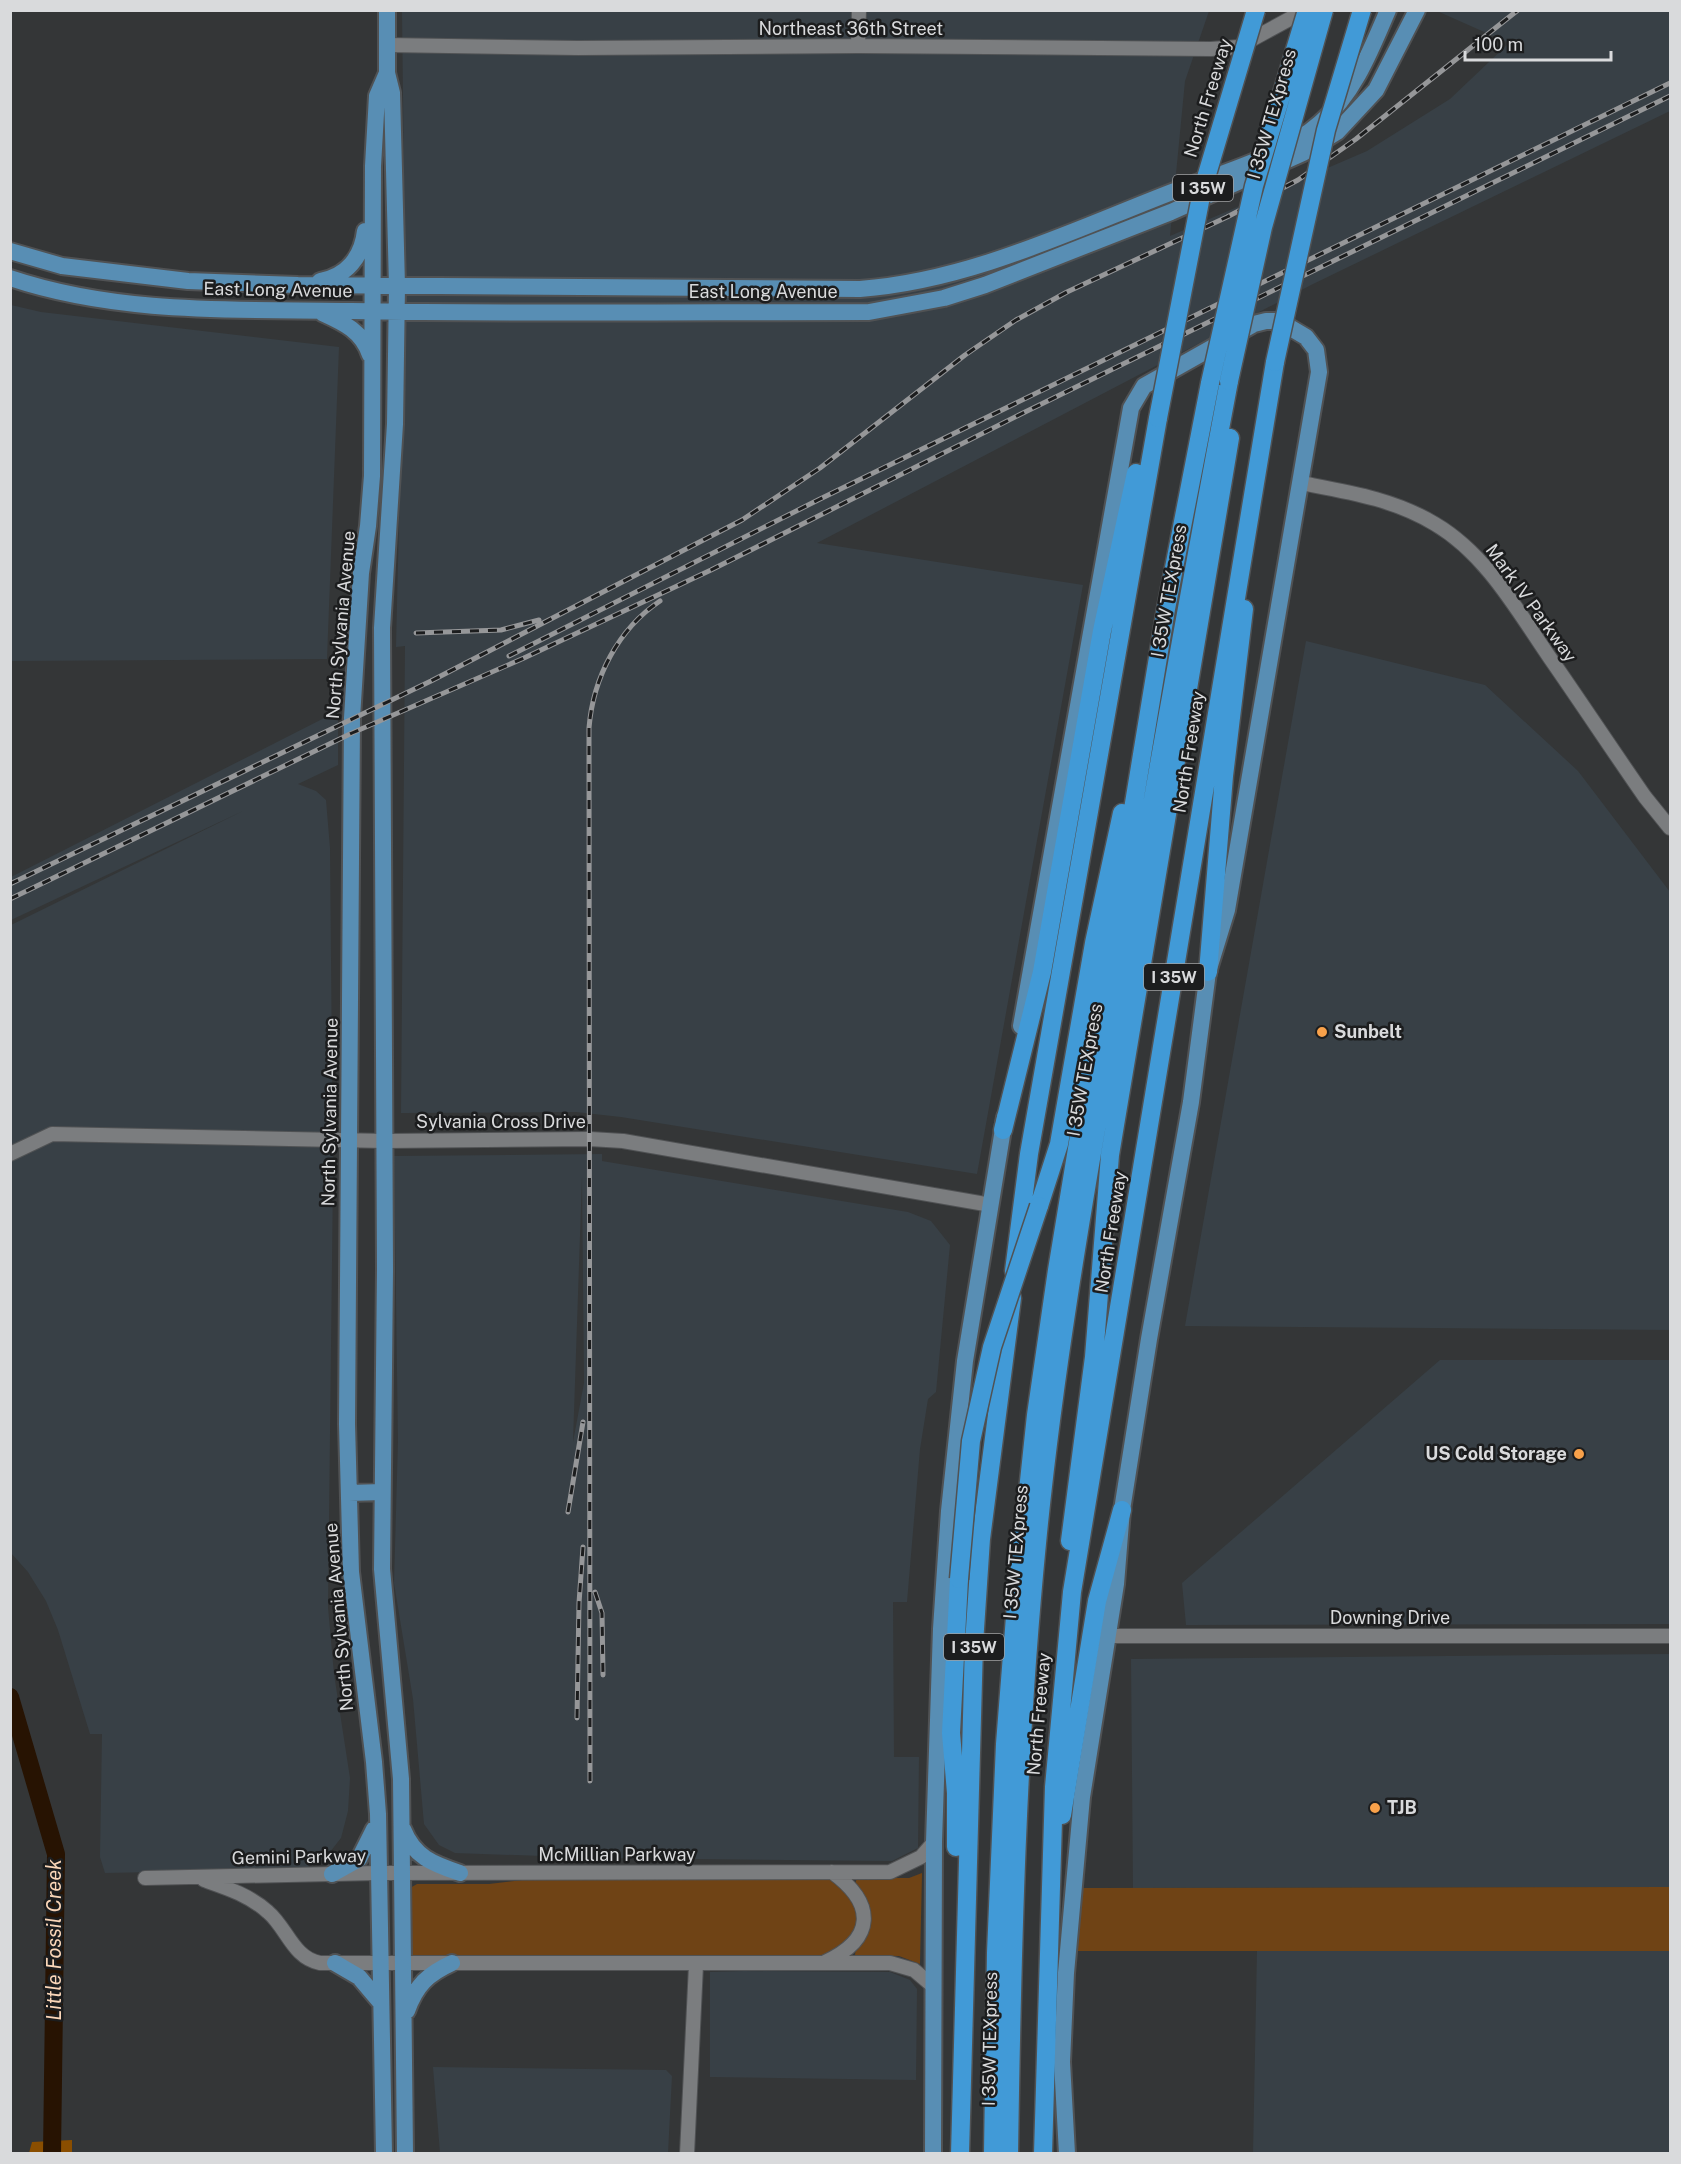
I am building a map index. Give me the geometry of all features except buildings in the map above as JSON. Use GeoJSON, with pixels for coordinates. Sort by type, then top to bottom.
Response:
{"type":"FeatureCollection","features":[{"type":"Feature","properties":{"kind":"highway","name":"North Freeway"},"geometry":{"type":"LineString","coordinates":[[1153,420],[1154,394],[1167,370],[1202,191],[1256,10]]}},
{"type":"Feature","properties":{"kind":"highway","name":"I 35W TEXpress"},"geometry":{"type":"LineString","coordinates":[[993,2154],[1001,1815],[1016,1604],[1046,1342],[1166,609],[1210,383],[1254,186],[1306,10]]}},
{"type":"Feature","properties":{"kind":"highway","name":"I 35W TEXpress"},"geometry":{"type":"LineString","coordinates":[[1009,2154],[1018,1797],[1037,1542],[1051,1418],[1082,1209],[1156,780],[1234,380],[1247,298],[1276,176],[1324,10]]}},
{"type":"Feature","properties":{"kind":"highway","name":"North Freeway"},"geometry":{"type":"LineString","coordinates":[[1043,2154],[1053,1787],[1072,1592],[1275,362],[1326,130],[1362,10]]}},
{"type":"Feature","properties":{"kind":"highway"},"geometry":{"type":"LineString","coordinates":[[1072,1592],[1065,1573],[1094,1357],[1110,1155],[1157,863],[1225,477],[1234,380]]}},
{"type":"Feature","properties":{"kind":"highway"},"geometry":{"type":"LineString","coordinates":[[1003,1130],[1041,972],[1102,631],[1153,420]]}},
{"type":"Feature","properties":{"kind":"highway","name":"I 35W"},"geometry":{"type":"LineString","coordinates":[[960,2154],[974,1644],[981,1539],[1011,1312],[1017,1233],[1153,420]]}},
{"type":"Feature","properties":{"kind":"highway"},"geometry":{"type":"LineString","coordinates":[[1208,972],[1224,776],[1247,582],[1246,531]]}},
{"type":"Feature","properties":{"kind":"highway"},"geometry":{"type":"LineString","coordinates":[[964,2026],[955,2018],[956,1793],[951,1733],[966,1482],[992,1347],[1059,1144],[1094,943],[1166,609]]}},
{"type":"Feature","properties":{"kind":"highway"},"geometry":{"type":"LineString","coordinates":[[1052,1848],[1060,1827],[1097,1601],[1122,1510]]}},
{"type":"Feature","properties":{"kind":"main road","name":"North Sylvania Avenue"},"geometry":{"type":"LineString","coordinates":[[387,10],[387,72],[392,93],[395,166],[397,286],[395,424],[382,628],[385,1141],[382,1569],[395,1688],[401,1779],[405,2154]]}},
{"type":"Feature","properties":{"kind":"main road","name":"East Long Avenue"},"geometry":{"type":"LineString","coordinates":[[17,254],[62,266],[188,281],[298,285],[860,290],[939,279],[1078,228],[1272,152],[1320,123],[1344,96],[1360,71],[1388,10]]}},
{"type":"Feature","properties":{"kind":"main road","name":"East Long Avenue"},"geometry":{"type":"LineString","coordinates":[[12,279],[71,296],[107,302],[315,310],[681,312],[879,310],[966,292],[1171,212],[1276,167],[1337,132],[1376,90],[1417,10]]}},
{"type":"Feature","properties":{"kind":"main road","name":"North Sylvania Avenue"},"geometry":{"type":"LineString","coordinates":[[384,2154],[378,1814],[374,1762],[355,1624],[349,1493],[352,718],[361,573],[372,476],[371,286],[377,96],[387,72]]}},
{"type":"Feature","properties":{"kind":"main road"},"geometry":{"type":"LineString","coordinates":[[298,285],[338,275],[358,256],[364,244],[373,171],[395,166]]}},
{"type":"Feature","properties":{"kind":"main road"},"geometry":{"type":"LineString","coordinates":[[1166,194],[1171,212]]}},
{"type":"Feature","properties":{"kind":"main road"},"geometry":{"type":"LineString","coordinates":[[1078,228],[1086,246]]}},
{"type":"Feature","properties":{"kind":"main road"},"geometry":{"type":"LineString","coordinates":[[12,279],[17,254]]}},
{"type":"Feature","properties":{"kind":"main road"},"geometry":{"type":"LineString","coordinates":[[681,312],[682,288]]}},
{"type":"Feature","properties":{"kind":"main road"},"geometry":{"type":"LineString","coordinates":[[315,310],[355,330],[366,344],[372,361]]}},
{"type":"Feature","properties":{"kind":"main road"},"geometry":{"type":"LineString","coordinates":[[933,2154],[934,1842],[941,1629],[949,1511],[965,1361],[1087,643],[1131,408],[1144,386],[1254,324],[1279,321],[1296,328],[1316,350],[1319,372],[1227,910],[1208,972],[1191,1102],[1149,1339],[1122,1510],[1109,1636],[1082,1797],[1066,1967],[1062,2062],[1067,2154]]}},
{"type":"Feature","properties":{"kind":"main road"},"geometry":{"type":"LineString","coordinates":[[361,573],[387,570]]}},
{"type":"Feature","properties":{"kind":"main road"},"geometry":{"type":"LineString","coordinates":[[349,1493],[382,1492]]}},
{"type":"Feature","properties":{"kind":"main road"},"geometry":{"type":"LineString","coordinates":[[332,1874],[359,1859],[370,1840],[378,1814]]}},
{"type":"Feature","properties":{"kind":"main road"},"geometry":{"type":"LineString","coordinates":[[401,1824],[408,1841],[420,1856],[431,1863],[460,1873]]}},
{"type":"Feature","properties":{"kind":"main road"},"geometry":{"type":"LineString","coordinates":[[335,1963],[359,1977],[381,2003]]}},
{"type":"Feature","properties":{"kind":"main road"},"geometry":{"type":"LineString","coordinates":[[405,2018],[413,1994],[427,1975],[452,1963]]}},
{"type":"Feature","properties":{"kind":"street"},"geometry":{"type":"LineString","coordinates":[[858,46],[859,10]]}},
{"type":"Feature","properties":{"kind":"street","name":"Northeast 36th Street"},"geometry":{"type":"LineString","coordinates":[[387,45],[579,48],[858,46],[1229,48],[1238,47],[1306,10]]}},
{"type":"Feature","properties":{"kind":"street","name":"Mark IV Parkway"},"geometry":{"type":"LineString","coordinates":[[1301,483],[1377,498],[1404,508],[1436,524],[1478,558],[1510,598],[1645,797],[1671,828]]}},
{"type":"Feature","properties":{"kind":"street","name":"Sylvania Cross Drive"},"geometry":{"type":"LineString","coordinates":[[10,1154],[52,1134],[385,1141],[623,1141],[991,1205]]}},
{"type":"Feature","properties":{"kind":"street","name":"Downing Drive"},"geometry":{"type":"LineString","coordinates":[[1109,1636],[1671,1636]]}},
{"type":"Feature","properties":{"kind":"street","name":"McMillian Parkway"},"geometry":{"type":"LineString","coordinates":[[401,1873],[890,1872],[921,1857],[934,1842]]}},
{"type":"Feature","properties":{"kind":"street"},"geometry":{"type":"LineString","coordinates":[[820,1964],[853,1946],[860,1934],[863,1919],[861,1904],[855,1891],[832,1872]]}},
{"type":"Feature","properties":{"kind":"street","name":"Gemini Parkway"},"geometry":{"type":"LineString","coordinates":[[145,1878],[401,1873]]}},
{"type":"Feature","properties":{"kind":"street","name":"Gemini Parkway"},"geometry":{"type":"LineString","coordinates":[[197,1877],[239,1892],[256,1902],[270,1913],[301,1954],[312,1961],[402,1963]]}},
{"type":"Feature","properties":{"kind":"street"},"geometry":{"type":"LineString","coordinates":[[402,1963],[902,1964],[923,1974],[934,1987]]}},
{"type":"Feature","properties":{"kind":"street"},"geometry":{"type":"LineString","coordinates":[[687,2154],[696,1965]]}},
{"type":"Feature","properties":{"kind":"shaded area"},"geometry":{"type":"Polygon","coordinates":[[[402,11],[1209,11],[1185,81],[1170,236],[1367,151],[1450,99],[1509,43],[1437,11],[1670,11],[1670,111],[1311,285],[817,543],[1083,585],[977,1174],[621,1117],[576,1112],[401,1113],[405,646],[396,647],[405,267],[402,11]]]}},
{"type":"Feature","properties":{"kind":"shaded area"},"geometry":{"type":"Polygon","coordinates":[[[11,305],[41,312],[339,347],[327,659],[11,661],[11,305]]]}},
{"type":"Feature","properties":{"kind":"shaded area"},"geometry":{"type":"Polygon","coordinates":[[[1306,641],[1485,685],[1578,771],[1670,892],[1670,1330],[1185,1326],[1306,641]]]}},
{"type":"Feature","properties":{"kind":"shaded area"},"geometry":{"type":"Polygon","coordinates":[[[338,711],[338,765],[298,784],[316,791],[326,800],[330,848],[333,1175],[328,1607],[334,1674],[350,1778],[348,1811],[341,1838],[326,1857],[304,1869],[105,1873],[100,1857],[102,1734],[90,1734],[58,1630],[46,1601],[28,1572],[11,1553],[11,925],[243,811],[11,920],[11,877],[338,711]]]}},
{"type":"Feature","properties":{"kind":"shaded area"},"geometry":{"type":"Polygon","coordinates":[[[602,1154],[602,1161],[908,1212],[931,1221],[950,1245],[936,1392],[928,1399],[920,1449],[907,1602],[893,1602],[894,1757],[919,1757],[918,1848],[892,1861],[600,1858],[455,1853],[439,1845],[424,1824],[413,1699],[394,1583],[398,1441],[394,1156],[602,1154]],[[582,1177],[573,1442],[584,1383],[582,1177]]]}},
{"type":"Feature","properties":{"kind":"shaded area"},"geometry":{"type":"Polygon","coordinates":[[[1440,1360],[1670,1360],[1670,1624],[1186,1625],[1182,1583],[1440,1360]]]}},
{"type":"Feature","properties":{"kind":"shaded area"},"geometry":{"type":"Polygon","coordinates":[[[1670,1654],[1670,1887],[1133,1888],[1131,1659],[1670,1654]]]}},
{"type":"Feature","properties":{"kind":"shaded area"},"geometry":{"type":"Polygon","coordinates":[[[922,1873],[920,1964],[899,1956],[855,1955],[862,1893],[855,1884],[857,1878],[909,1878],[922,1873]]]}},
{"type":"Feature","properties":{"kind":"shaded area"},"geometry":{"type":"Polygon","coordinates":[[[826,1878],[848,1893],[854,1901],[859,1918],[854,1936],[845,1945],[827,1956],[411,1955],[410,1888],[417,1884],[489,1884],[531,1879],[826,1878]]]}},
{"type":"Feature","properties":{"kind":"shaded area"},"geometry":{"type":"Polygon","coordinates":[[[1670,1887],[1670,1951],[1077,1951],[1082,1888],[1670,1887]]]}},
{"type":"Feature","properties":{"kind":"shaded area"},"geometry":{"type":"Polygon","coordinates":[[[1257,1951],[1670,1951],[1670,2153],[1253,2154],[1257,1951]]]}},
{"type":"Feature","properties":{"kind":"shaded area"},"geometry":{"type":"Polygon","coordinates":[[[710,1972],[890,1972],[910,1980],[917,1989],[916,2080],[710,2077],[710,1972]]]}},
{"type":"Feature","properties":{"kind":"shaded area"},"geometry":{"type":"Polygon","coordinates":[[[433,2067],[666,2070],[672,2076],[668,2153],[440,2153],[433,2067]]]}},
{"type":"Feature","properties":{"kind":"shaded area"},"geometry":{"type":"Polygon","coordinates":[[[72,2140],[72,2153],[29,2153],[32,2142],[72,2140]]]}},
{"type":"Feature","properties":{"kind":"waterway","name":"Little Fossil Creek"},"geometry":{"type":"LineString","coordinates":[[10,1697],[56,1854],[52,2154]]}},
{"type":"Feature","properties":{"kind":"railway"},"geometry":{"type":"LineString","coordinates":[[10,884],[431,681],[742,520],[820,468],[965,355],[1016,320],[1067,292],[1227,217],[1298,180],[1356,139],[1518,10]]}},
{"type":"Feature","properties":{"kind":"railway"},"geometry":{"type":"LineString","coordinates":[[509,656],[818,500],[1670,83]]}},
{"type":"Feature","properties":{"kind":"railway"},"geometry":{"type":"LineString","coordinates":[[10,899],[352,733],[524,658],[711,570],[1021,414],[1670,96]]}},
{"type":"Feature","properties":{"kind":"railway"},"geometry":{"type":"LineString","coordinates":[[590,1781],[589,728],[596,691],[610,656],[632,626],[660,601]]}},
{"type":"Feature","properties":{"kind":"railway"},"geometry":{"type":"LineString","coordinates":[[416,633],[501,630],[539,620]]}},
{"type":"Feature","properties":{"kind":"railway"},"geometry":{"type":"LineString","coordinates":[[568,1512],[583,1422]]}},
{"type":"Feature","properties":{"kind":"railway"},"geometry":{"type":"LineString","coordinates":[[577,1718],[579,1603],[583,1547]]}},
{"type":"Feature","properties":{"kind":"railway"},"geometry":{"type":"LineString","coordinates":[[595,1592],[602,1613],[603,1675]]}},
{"type":"Feature","properties":{"kind":"place","name":"Sunbelt"},"geometry":{"type":"Point","coordinates":[1322,1032]}},
{"type":"Feature","properties":{"kind":"place","name":"US Cold Storage"},"geometry":{"type":"Point","coordinates":[1579,1454]}},
{"type":"Feature","properties":{"kind":"place","name":"TJB"},"geometry":{"type":"Point","coordinates":[1375,1808]}}]}
